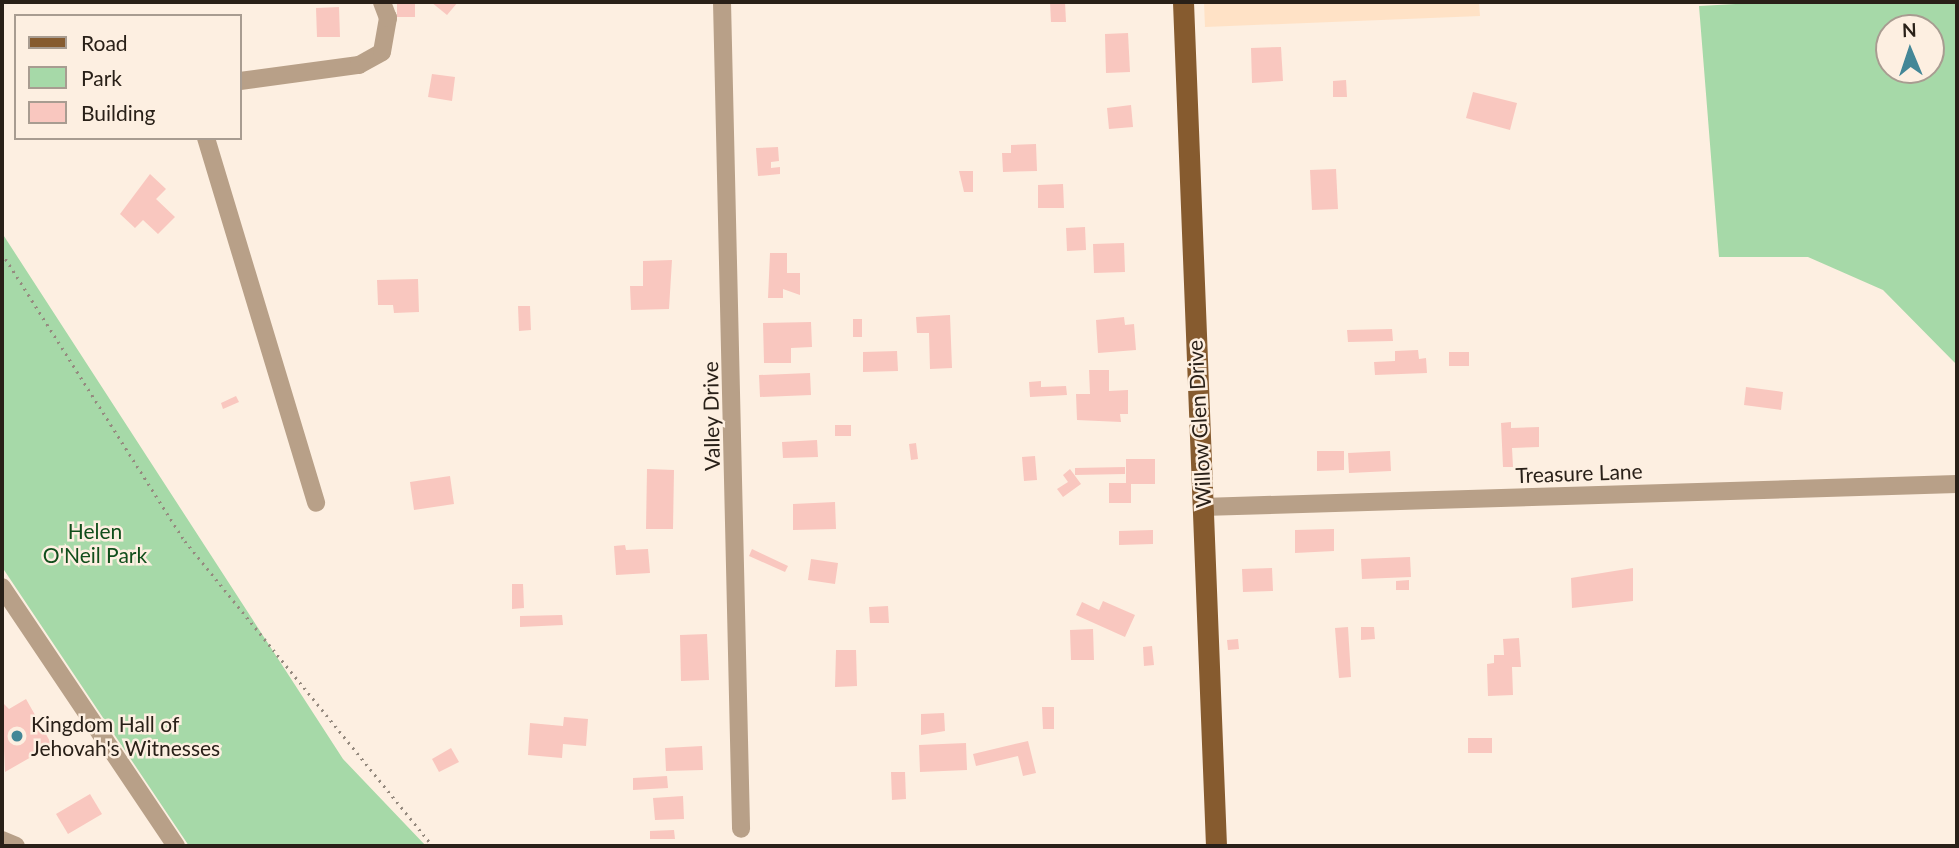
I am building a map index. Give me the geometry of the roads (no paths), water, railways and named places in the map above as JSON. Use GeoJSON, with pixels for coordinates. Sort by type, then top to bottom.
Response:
{"type":"FeatureCollection","features":[{"type":"Feature","properties":{"kind":"main road","name":"Willow Glen Drive"},"geometry":{"type":"LineString","coordinates":[[1183,2],[1216,846]]}},
{"type":"Feature","properties":{"kind":"street"},"geometry":{"type":"LineString","coordinates":[[242,81],[359,65],[382,52],[388,18],[382,2]]}},
{"type":"Feature","properties":{"kind":"street","name":"Valley Drive"},"geometry":{"type":"LineString","coordinates":[[722,2],[741,829]]}},
{"type":"Feature","properties":{"kind":"street"},"geometry":{"type":"LineString","coordinates":[[207,140],[316,503]]}},
{"type":"Feature","properties":{"kind":"street","name":"Treasure Lane"},"geometry":{"type":"LineString","coordinates":[[1202,507],[1957,484]]}},
{"type":"Feature","properties":{"kind":"street"},"geometry":{"type":"LineString","coordinates":[[2,587],[176,846]]}},
{"type":"Feature","properties":{"kind":"street"},"geometry":{"type":"LineString","coordinates":[[2,840],[16,846]]}},
{"type":"Feature","properties":{"kind":"place","name":"Kingdom Hall of Jehovah's Witnesses"},"geometry":{"type":"Point","coordinates":[17,736]}},
{"type":"Feature","properties":{"kind":"park label","name":"Helen O'Neil Park"},"geometry":{"type":"Point","coordinates":[95,543]}}]}
